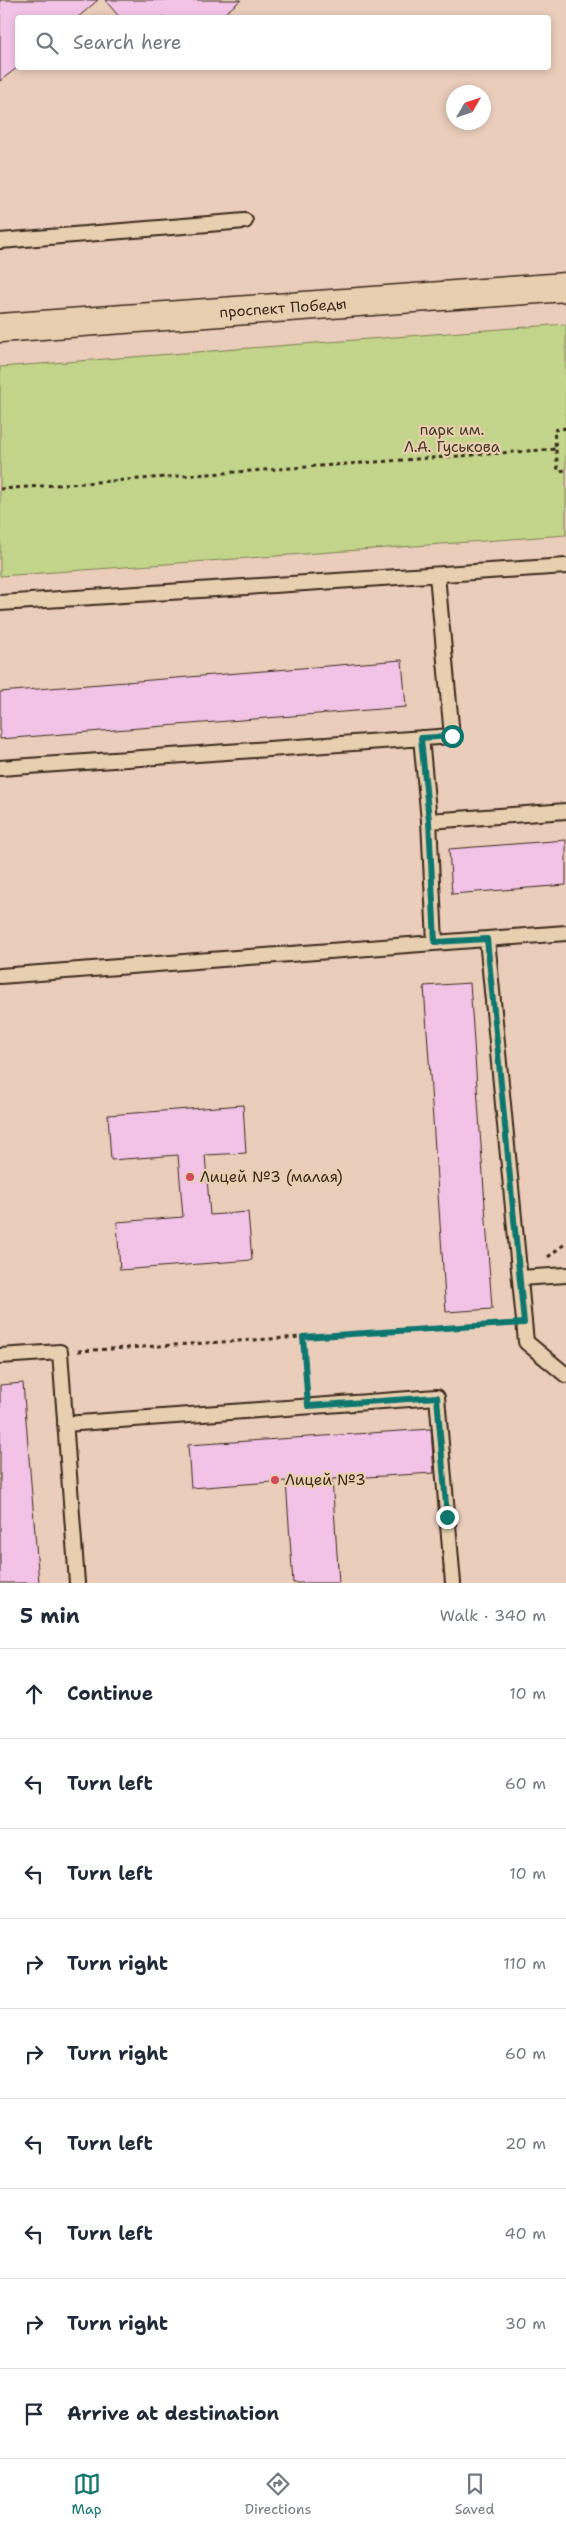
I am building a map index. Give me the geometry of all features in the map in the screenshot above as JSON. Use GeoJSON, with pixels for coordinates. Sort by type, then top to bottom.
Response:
{"type":"FeatureCollection","features":[{"type":"Feature","properties":{"kind":"main road","name":"проспект Победы"},"geometry":{"type":"LineString","coordinates":[[0,328],[566,287]]}},
{"type":"Feature","properties":{"kind":"lane"},"geometry":{"type":"LineString","coordinates":[[0,241],[245,221]]}},
{"type":"Feature","properties":{"kind":"lane"},"geometry":{"type":"LineString","coordinates":[[0,603],[566,566]]}},
{"type":"Feature","properties":{"kind":"lane"},"geometry":{"type":"LineString","coordinates":[[0,768],[452,736],[437,575]]}},
{"type":"Feature","properties":{"kind":"lane"},"geometry":{"type":"LineString","coordinates":[[421,738],[429,821],[435,942]]}},
{"type":"Feature","properties":{"kind":"lane"},"geometry":{"type":"LineString","coordinates":[[429,821],[566,811]]}},
{"type":"Feature","properties":{"kind":"lane"},"geometry":{"type":"LineString","coordinates":[[0,976],[566,933]]}},
{"type":"Feature","properties":{"kind":"lane"},"geometry":{"type":"LineString","coordinates":[[487,939],[526,1342],[566,1375]]}},
{"type":"Feature","properties":{"kind":"lane"},"geometry":{"type":"LineString","coordinates":[[520,1278],[566,1275]]}},
{"type":"Feature","properties":{"kind":"lane"},"geometry":{"type":"LineString","coordinates":[[0,1356],[60,1352],[78,1583]]}},
{"type":"Feature","properties":{"kind":"lane"},"geometry":{"type":"LineString","coordinates":[[65,1424],[437,1397],[453,1583]]}},
{"type":"Feature","properties":{"kind":"path"},"geometry":{"type":"LineString","coordinates":[[566,428],[554,430],[558,471],[566,470]]}},
{"type":"Feature","properties":{"kind":"path"},"geometry":{"type":"LineString","coordinates":[[0,489],[556,449]]}},
{"type":"Feature","properties":{"kind":"path"},"geometry":{"type":"LineString","coordinates":[[60,1352],[524,1323]]}},
{"type":"Feature","properties":{"kind":"path"},"geometry":{"type":"LineString","coordinates":[[303,1337],[308,1406]]}},
{"type":"Feature","properties":{"kind":"green space","name":"парк им. Л.А. Гуськова"},"geometry":{"type":"Polygon","coordinates":[[[566,324],[566,535],[0,576],[0,367],[566,324]]]}},
{"type":"Feature","properties":{"kind":"building"},"geometry":{"type":"Polygon","coordinates":[[[0,0],[98,0],[80,15],[15,15],[15,69],[0,81],[0,0]]]}},
{"type":"Feature","properties":{"kind":"building"},"geometry":{"type":"Polygon","coordinates":[[[105,0],[241,0],[223,15],[118,15],[105,0]]]}},
{"type":"Feature","properties":{"kind":"building"},"geometry":{"type":"Polygon","coordinates":[[[402,660],[406,707],[0,739],[0,692],[402,660]]]}},
{"type":"Feature","properties":{"kind":"building"},"geometry":{"type":"Polygon","coordinates":[[[566,840],[566,885],[452,894],[449,849],[566,840]]]}},
{"type":"Feature","properties":{"kind":"building"},"geometry":{"type":"Polygon","coordinates":[[[470,983],[492,1309],[446,1312],[424,986],[470,983]]]}},
{"type":"Feature","properties":{"kind":"building"},"geometry":{"type":"Polygon","coordinates":[[[243,1105],[246,1153],[205,1155],[210,1215],[248,1212],[252,1260],[120,1270],[117,1222],[183,1217],[178,1155],[111,1160],[108,1115],[243,1105]]]}},
{"type":"Feature","properties":{"kind":"building"},"geometry":{"type":"Polygon","coordinates":[[[23,1383],[39,1583],[0,1583],[0,1385],[23,1383]]]}},
{"type":"Feature","properties":{"kind":"building"},"geometry":{"type":"Polygon","coordinates":[[[431,1429],[434,1473],[332,1479],[339,1583],[293,1583],[286,1481],[191,1488],[188,1445],[431,1429]]]}},
{"type":"Feature","properties":{"kind":"place","name":"Лицей №3 (малая)"},"geometry":{"type":"Point","coordinates":[190,1177]}},
{"type":"Feature","properties":{"kind":"place","name":"Лицей №3"},"geometry":{"type":"Point","coordinates":[275,1480]}},
{"type":"Feature","properties":{"kind":"route"},"geometry":{"type":"LineString","coordinates":[[447,1517],[437,1397],[308,1406],[303,1337],[524,1323],[487,939],[435,942],[429,821],[421,738],[452,736]]}}]}
